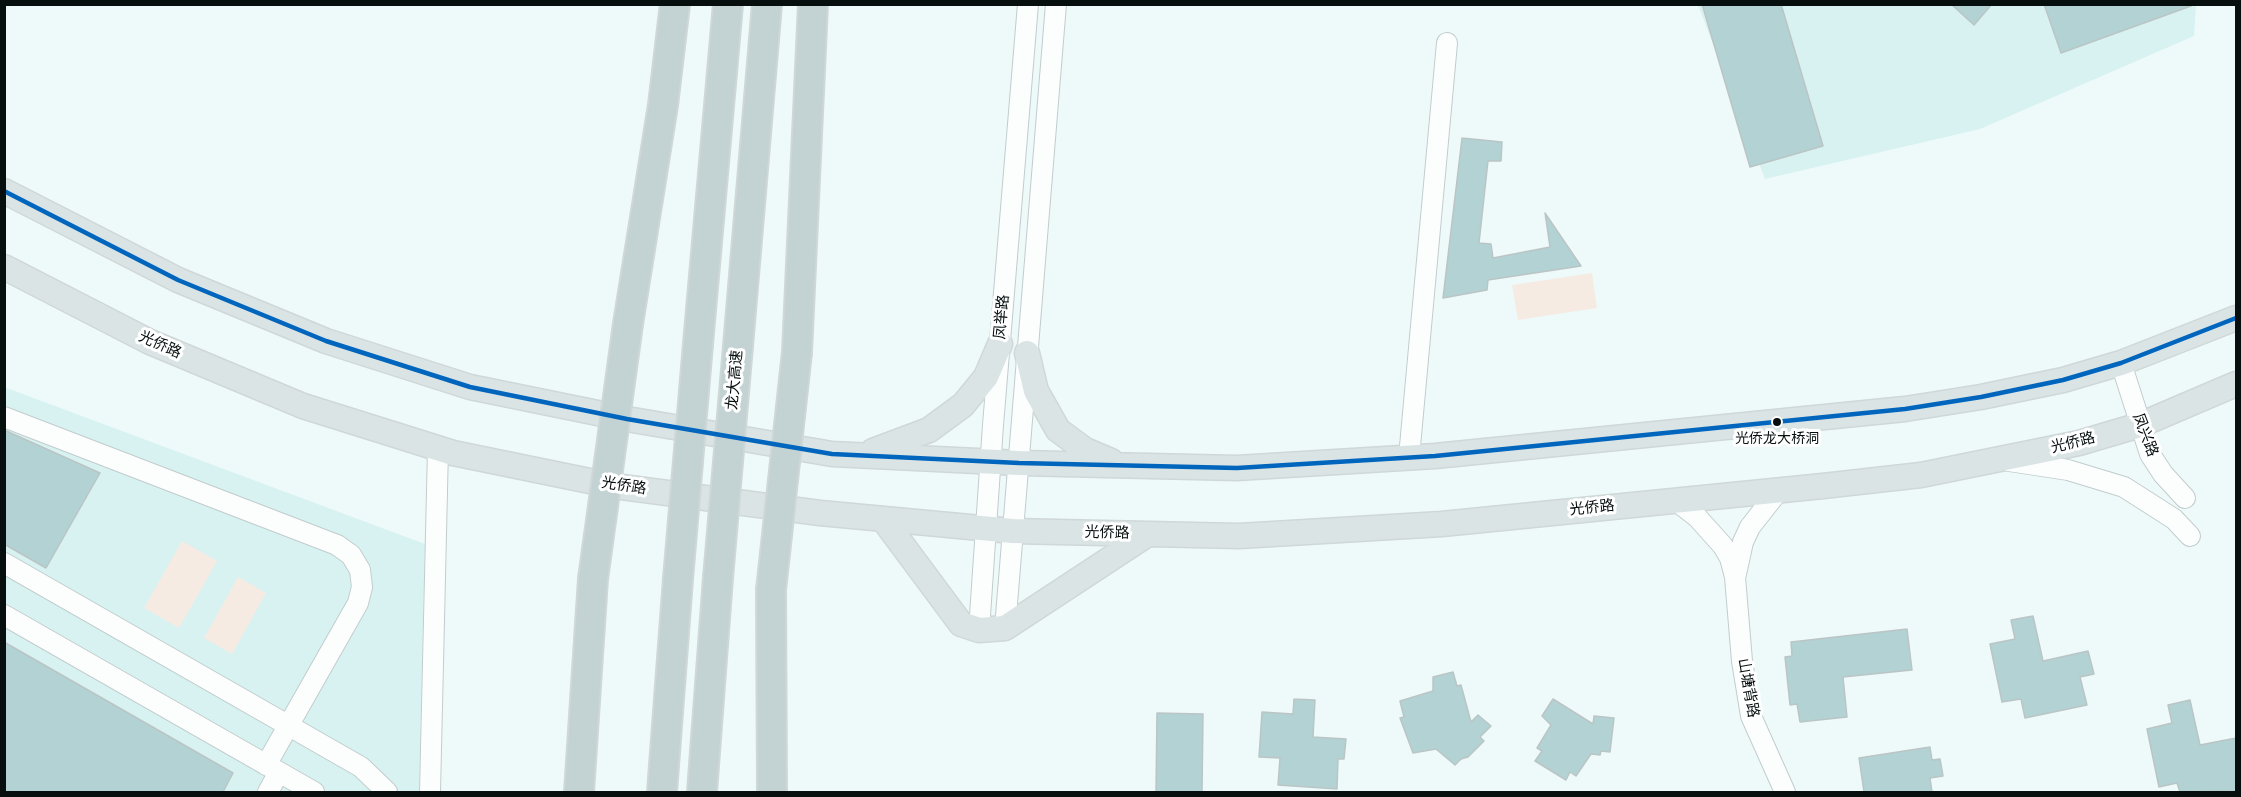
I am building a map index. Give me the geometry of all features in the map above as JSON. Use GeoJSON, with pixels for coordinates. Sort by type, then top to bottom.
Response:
{"type":"FeatureCollection","features":[{"type":"Feature","properties":{"kind":"highway"},"geometry":{"type":"LineString","coordinates":[[579,792],[592,579],[628,324],[663,105],[675,4]]}},
{"type":"Feature","properties":{"kind":"highway"},"geometry":{"type":"LineString","coordinates":[[662,792],[678,579],[728,4]]}},
{"type":"Feature","properties":{"kind":"highway","name":"龙大高速"},"geometry":{"type":"LineString","coordinates":[[702,792],[767,4]]}},
{"type":"Feature","properties":{"kind":"highway"},"geometry":{"type":"LineString","coordinates":[[772,792],[771,590],[796,352],[813,4]]}},
{"type":"Feature","properties":{"kind":"main road"},"geometry":{"type":"LineString","coordinates":[[4,191],[178,280],[326,341],[448,380],[627,419],[848,455],[1019,463],[1237,468],[1409,457],[1905,409],[1981,397],[2063,380],[2121,363],[2236,318]]}},
{"type":"Feature","properties":{"kind":"main road","name":"光侨路"},"geometry":{"type":"LineString","coordinates":[[4,267],[172,351],[303,406],[438,448],[614,486],[820,513],[1013,531],[1239,536],[1431,524],[1920,475],[2079,443],[2140,424],[2236,384]]}},
{"type":"Feature","properties":{"kind":"main road"},"geometry":{"type":"LineString","coordinates":[[848,455],[887,448],[929,430],[948,417],[976,392],[994,361],[1000,344]]}},
{"type":"Feature","properties":{"kind":"main road"},"geometry":{"type":"LineString","coordinates":[[1028,353],[1036,391],[1058,430],[1085,450],[1127,466]]}},
{"type":"Feature","properties":{"kind":"main road"},"geometry":{"type":"LineString","coordinates":[[883,519],[961,624],[980,630],[1005,628],[1148,534]]}},
{"type":"Feature","properties":{"kind":"street","name":"凤举路"},"geometry":{"type":"LineString","coordinates":[[980,630],[990,462],[1028,4]]}},
{"type":"Feature","properties":{"kind":"street","name":"凤举路"},"geometry":{"type":"LineString","coordinates":[[1005,628],[1056,4]]}},
{"type":"Feature","properties":{"kind":"street"},"geometry":{"type":"LineString","coordinates":[[1409,457],[1447,43]]}},
{"type":"Feature","properties":{"kind":"street","name":"凤兴路"},"geometry":{"type":"LineString","coordinates":[[2121,363],[2150,454],[2163,474],[2185,498]]}},
{"type":"Feature","properties":{"kind":"street"},"geometry":{"type":"LineString","coordinates":[[4,417],[337,545],[351,555],[360,570],[362,587],[358,603],[289,726],[273,769],[268,792]]}},
{"type":"Feature","properties":{"kind":"street"},"geometry":{"type":"LineString","coordinates":[[430,792],[438,448]]}},
{"type":"Feature","properties":{"kind":"street"},"geometry":{"type":"LineString","coordinates":[[2003,460],[2068,470],[2124,488],[2174,519],[2190,536]]}},
{"type":"Feature","properties":{"kind":"street"},"geometry":{"type":"LineString","coordinates":[[1735,577],[1747,534],[1779,490]]}},
{"type":"Feature","properties":{"kind":"street"},"geometry":{"type":"LineString","coordinates":[[1674,499],[1697,517],[1724,546],[1735,577]]}},
{"type":"Feature","properties":{"kind":"street"},"geometry":{"type":"LineString","coordinates":[[4,563],[361,767],[387,792]]}},
{"type":"Feature","properties":{"kind":"street","name":"山塘背路"},"geometry":{"type":"LineString","coordinates":[[1735,577],[1742,661],[1751,716],[1785,792]]}},
{"type":"Feature","properties":{"kind":"street"},"geometry":{"type":"LineString","coordinates":[[4,615],[314,792]]}},
{"type":"Feature","properties":{"kind":"shaded area"},"geometry":{"type":"Polygon","coordinates":[[[1698,5],[2196,5],[2194,36],[1980,129],[1765,179],[1698,5]]]}},
{"type":"Feature","properties":{"kind":"shaded area"},"geometry":{"type":"Polygon","coordinates":[[[1592,273],[1597,308],[1518,320],[1512,285],[1592,273]]]}},
{"type":"Feature","properties":{"kind":"shaded area"},"geometry":{"type":"Polygon","coordinates":[[[4,387],[425,544],[419,792],[5,792],[4,387]]]}},
{"type":"Feature","properties":{"kind":"shaded area"},"geometry":{"type":"Polygon","coordinates":[[[182,541],[217,561],[179,628],[144,608],[182,541]]]}},
{"type":"Feature","properties":{"kind":"shaded area"},"geometry":{"type":"Polygon","coordinates":[[[238,577],[266,593],[232,654],[204,638],[238,577]]]}},
{"type":"Feature","properties":{"kind":"building"},"geometry":{"type":"Polygon","coordinates":[[[1702,4],[1781,4],[1823,146],[1750,167],[1702,4]]]}},
{"type":"Feature","properties":{"kind":"building"},"geometry":{"type":"Polygon","coordinates":[[[1951,4],[1992,4],[1974,25],[1951,4]]]}},
{"type":"Feature","properties":{"kind":"building"},"geometry":{"type":"Polygon","coordinates":[[[2044,4],[2191,4],[2191,6],[2061,53],[2044,4]]]}},
{"type":"Feature","properties":{"kind":"building"},"geometry":{"type":"Polygon","coordinates":[[[1462,138],[1502,142],[1501,161],[1488,161],[1479,243],[1491,244],[1493,258],[1550,247],[1545,213],[1581,266],[1488,280],[1487,290],[1443,298],[1462,138]]]}},
{"type":"Feature","properties":{"kind":"building"},"geometry":{"type":"Polygon","coordinates":[[[4,430],[100,473],[46,568],[4,544],[4,430]]]}},
{"type":"Feature","properties":{"kind":"building"},"geometry":{"type":"Polygon","coordinates":[[[2033,616],[2043,661],[2088,651],[2094,674],[2080,677],[2087,705],[2025,718],[2021,699],[2002,702],[1990,644],[2015,639],[2011,620],[2033,616]]]}},
{"type":"Feature","properties":{"kind":"building"},"geometry":{"type":"Polygon","coordinates":[[[1907,629],[1912,670],[1843,677],[1847,717],[1800,722],[1797,704],[1790,705],[1785,657],[1792,656],[1791,642],[1907,629]]]}},
{"type":"Feature","properties":{"kind":"building"},"geometry":{"type":"Polygon","coordinates":[[[4,642],[233,773],[223,792],[4,792],[4,642]]]}},
{"type":"Feature","properties":{"kind":"building"},"geometry":{"type":"Polygon","coordinates":[[[1453,672],[1457,686],[1461,685],[1471,722],[1478,715],[1491,726],[1480,737],[1484,741],[1468,757],[1461,759],[1455,765],[1436,749],[1413,753],[1400,718],[1404,717],[1400,701],[1433,691],[1433,677],[1453,672]]]}},
{"type":"Feature","properties":{"kind":"building"},"geometry":{"type":"Polygon","coordinates":[[[1294,699],[1315,700],[1313,737],[1346,739],[1344,759],[1338,759],[1337,789],[1278,785],[1280,758],[1259,757],[1262,712],[1293,714],[1294,699]]]}},
{"type":"Feature","properties":{"kind":"building"},"geometry":{"type":"Polygon","coordinates":[[[1553,699],[1593,724],[1594,716],[1614,718],[1610,752],[1601,751],[1600,755],[1591,754],[1576,776],[1570,772],[1566,780],[1535,761],[1542,751],[1537,748],[1551,725],[1542,716],[1553,699]]]}},
{"type":"Feature","properties":{"kind":"building"},"geometry":{"type":"Polygon","coordinates":[[[2190,700],[2200,745],[2236,738],[2236,791],[2180,792],[2177,783],[2159,787],[2147,729],[2172,723],[2168,705],[2190,700]]]}},
{"type":"Feature","properties":{"kind":"building"},"geometry":{"type":"Polygon","coordinates":[[[1157,713],[1203,714],[1202,792],[1156,792],[1157,713]]]}},
{"type":"Feature","properties":{"kind":"building"},"geometry":{"type":"Polygon","coordinates":[[[1930,747],[1932,760],[1940,759],[1943,776],[1930,778],[1932,792],[1864,792],[1859,758],[1930,747]]]}},
{"type":"Feature","properties":{"kind":"transit line"},"geometry":{"type":"LineString","coordinates":[[4,191],[178,280],[326,341],[470,387],[627,419],[832,454],[1019,463],[1237,468],[1435,456],[1905,409],[1981,397],[2063,380],[2121,363],[2236,318]]}},
{"type":"Feature","properties":{"kind":"place","name":"光侨龙大桥洞"},"geometry":{"type":"Point","coordinates":[1777,422]}}]}
